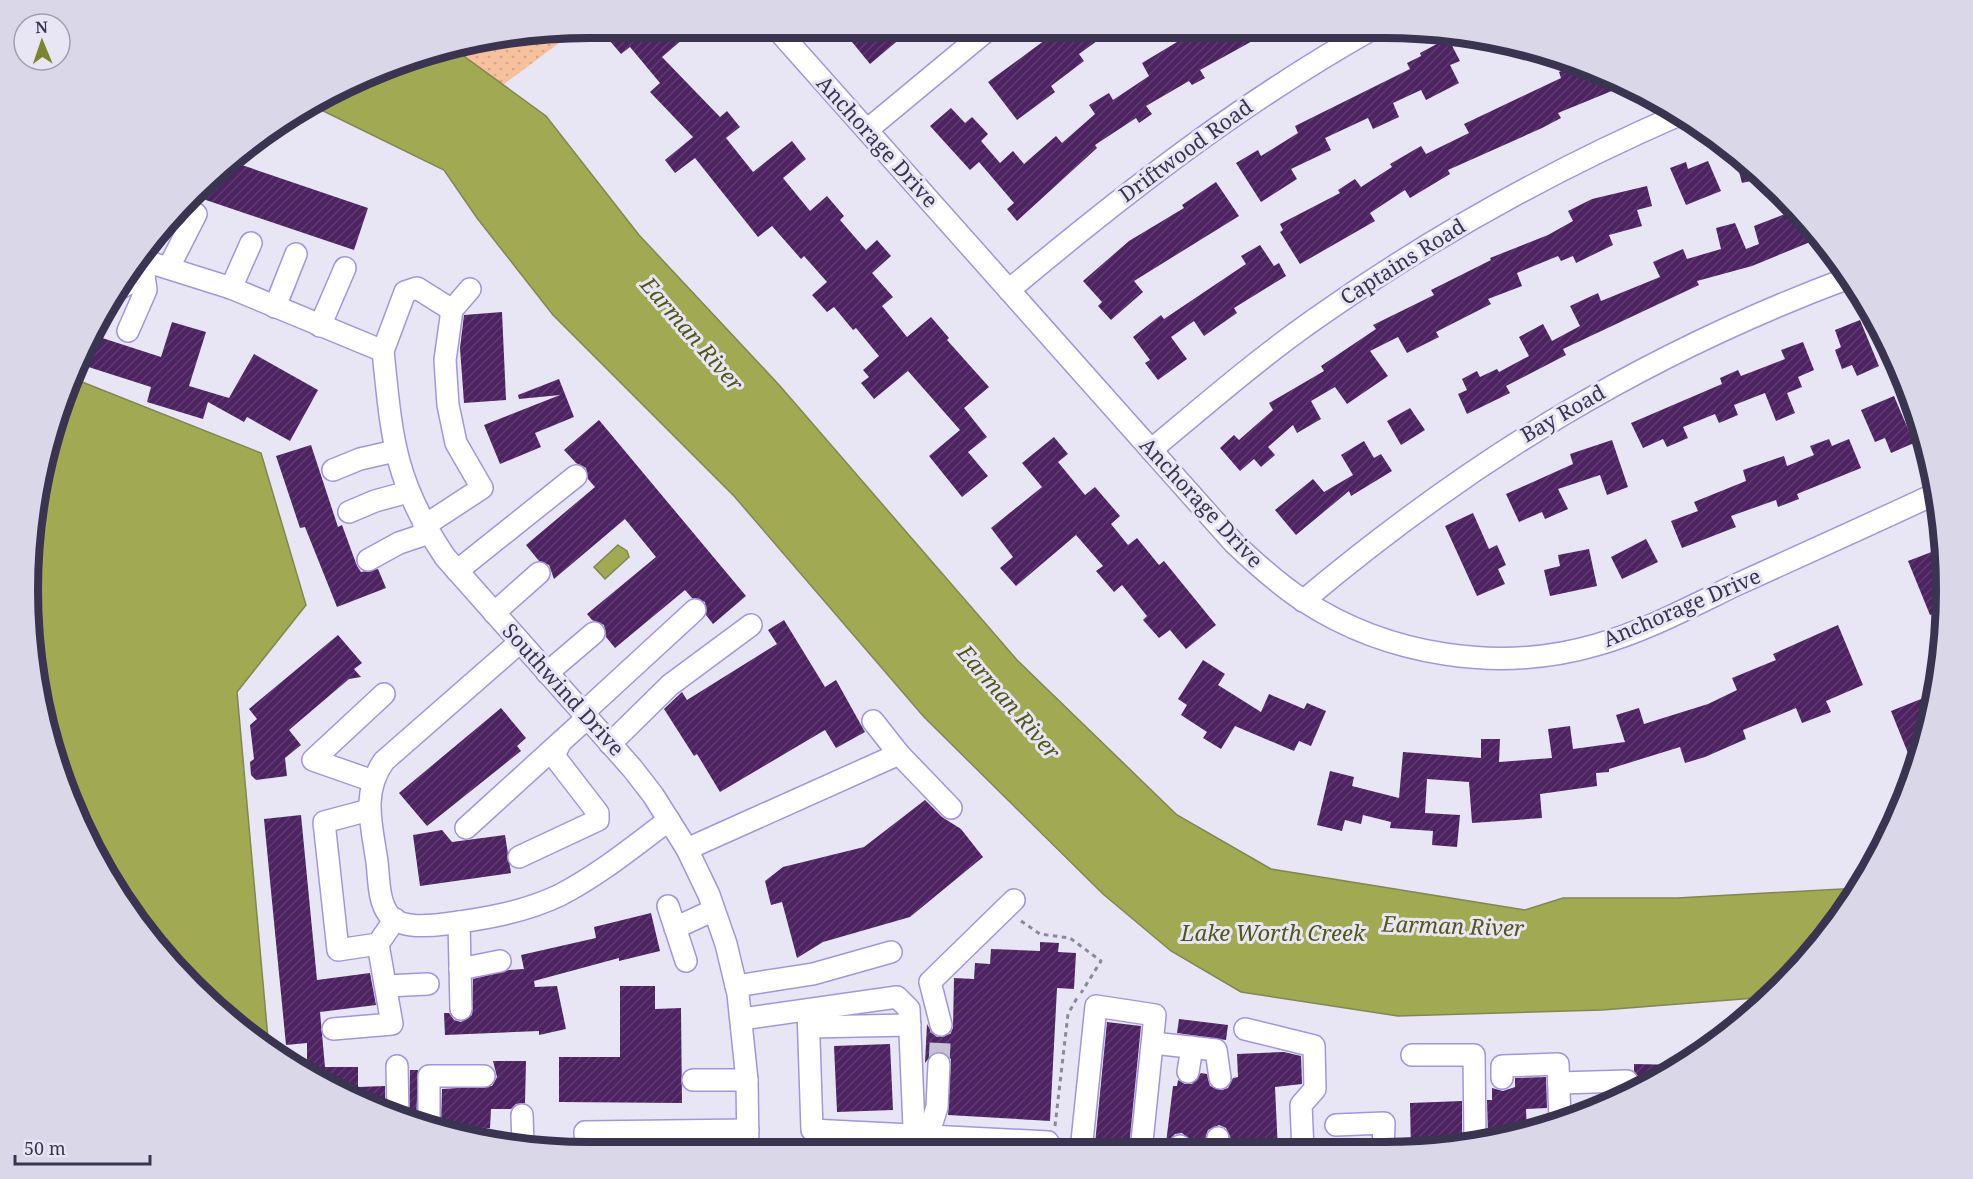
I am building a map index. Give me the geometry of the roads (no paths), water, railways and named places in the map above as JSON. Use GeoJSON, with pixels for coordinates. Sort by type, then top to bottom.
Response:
{"type":"FeatureCollection","features":[{"type":"Feature","properties":{"kind":"street","name":"Anchorage Drive"},"geometry":{"type":"LineString","coordinates":[[785,38],[1234,543],[1266,573],[1303,600],[1353,627],[1394,643],[1436,653],[1509,658],[1568,652],[1638,631],[1928,497]]}},
{"type":"Feature","properties":{"kind":"street"},"geometry":{"type":"LineString","coordinates":[[867,130],[978,38]]}},
{"type":"Feature","properties":{"kind":"street","name":"Driftwood Road"},"geometry":{"type":"LineString","coordinates":[[1009,290],[1102,211],[1178,154],[1257,100],[1358,38]]}},
{"type":"Feature","properties":{"kind":"street","name":"Captains Road"},"geometry":{"type":"LineString","coordinates":[[1151,450],[1241,374],[1388,269],[1545,178],[1671,119]]}},
{"type":"Feature","properties":{"kind":"street"},"geometry":{"type":"LineString","coordinates":[[169,267],[195,214]]}},
{"type":"Feature","properties":{"kind":"street"},"geometry":{"type":"LineString","coordinates":[[231,288],[250,243]]}},
{"type":"Feature","properties":{"kind":"street"},"geometry":{"type":"LineString","coordinates":[[275,307],[296,254]]}},
{"type":"Feature","properties":{"kind":"street"},"geometry":{"type":"LineString","coordinates":[[128,331],[146,290],[143,266],[169,267],[231,288],[383,351],[405,292],[417,288],[452,310]]}},
{"type":"Feature","properties":{"kind":"street"},"geometry":{"type":"LineString","coordinates":[[320,326],[345,268]]}},
{"type":"Feature","properties":{"kind":"street","name":"Bay Road"},"geometry":{"type":"LineString","coordinates":[[1303,600],[1431,499],[1501,451],[1573,407],[1724,328],[1841,281]]}},
{"type":"Feature","properties":{"kind":"street"},"geometry":{"type":"LineString","coordinates":[[368,560],[426,530],[483,488],[456,443],[448,405],[445,360],[452,310],[470,289]]}},
{"type":"Feature","properties":{"kind":"street","name":"Southwind Drive"},"geometry":{"type":"LineString","coordinates":[[383,351],[395,451],[408,492],[426,530],[457,570],[653,795],[687,849],[714,910],[736,986],[742,1019],[747,1080],[748,1140]]}},
{"type":"Feature","properties":{"kind":"street"},"geometry":{"type":"LineString","coordinates":[[333,470],[360,459],[395,451]]}},
{"type":"Feature","properties":{"kind":"street"},"geometry":{"type":"LineString","coordinates":[[457,570],[576,476]]}},
{"type":"Feature","properties":{"kind":"street"},"geometry":{"type":"LineString","coordinates":[[349,512],[375,501],[408,492]]}},
{"type":"Feature","properties":{"kind":"street"},"geometry":{"type":"LineString","coordinates":[[494,613],[539,573]]}},
{"type":"Feature","properties":{"kind":"street"},"geometry":{"type":"LineString","coordinates":[[466,828],[560,743],[585,715],[695,610]]}},
{"type":"Feature","properties":{"kind":"street"},"geometry":{"type":"LineString","coordinates":[[610,744],[670,685],[751,626]]}},
{"type":"Feature","properties":{"kind":"street"},"geometry":{"type":"LineString","coordinates":[[547,673],[594,633]]}},
{"type":"Feature","properties":{"kind":"street"},"geometry":{"type":"LineString","coordinates":[[520,642],[384,761],[373,781],[369,810],[382,901],[390,916],[405,924],[433,926],[492,917],[558,896],[585,881],[669,820]]}},
{"type":"Feature","properties":{"kind":"street"},"geometry":{"type":"LineString","coordinates":[[373,781],[313,760],[384,694]]}},
{"type":"Feature","properties":{"kind":"street"},"geometry":{"type":"LineString","coordinates":[[873,721],[899,753],[951,808]]}},
{"type":"Feature","properties":{"kind":"street"},"geometry":{"type":"LineString","coordinates":[[519,857],[598,820],[598,813],[554,756],[560,743]]}},
{"type":"Feature","properties":{"kind":"street"},"geometry":{"type":"LineString","coordinates":[[687,849],[899,753]]}},
{"type":"Feature","properties":{"kind":"street"},"geometry":{"type":"LineString","coordinates":[[369,810],[324,822],[338,950],[378,944]]}},
{"type":"Feature","properties":{"kind":"street"},"geometry":{"type":"LineString","coordinates":[[904,1003],[930,982],[1010,905]]}},
{"type":"Feature","properties":{"kind":"street"},"geometry":{"type":"LineString","coordinates":[[668,906],[686,961]]}},
{"type":"Feature","properties":{"kind":"street"},"geometry":{"type":"LineString","coordinates":[[675,928],[714,910]]}},
{"type":"Feature","properties":{"kind":"street"},"geometry":{"type":"LineString","coordinates":[[333,1029],[392,1024],[378,944],[395,919]]}},
{"type":"Feature","properties":{"kind":"street"},"geometry":{"type":"LineString","coordinates":[[459,922],[461,1009]]}},
{"type":"Feature","properties":{"kind":"street"},"geometry":{"type":"LineString","coordinates":[[736,986],[813,974],[891,952]]}},
{"type":"Feature","properties":{"kind":"street"},"geometry":{"type":"LineString","coordinates":[[460,969],[500,961]]}},
{"type":"Feature","properties":{"kind":"street"},"geometry":{"type":"LineString","coordinates":[[930,982],[940,1025]]}},
{"type":"Feature","properties":{"kind":"street"},"geometry":{"type":"LineString","coordinates":[[386,986],[428,984]]}},
{"type":"Feature","properties":{"kind":"street"},"geometry":{"type":"LineString","coordinates":[[808,1019],[897,997],[904,1003],[909,1009],[916,1142]]}},
{"type":"Feature","properties":{"kind":"street"},"geometry":{"type":"LineString","coordinates":[[1082,1142],[1096,1006],[1155,1015],[1142,1142]]}},
{"type":"Feature","properties":{"kind":"street"},"geometry":{"type":"LineString","coordinates":[[742,1019],[808,1019],[910,1025]]}},
{"type":"Feature","properties":{"kind":"street"},"geometry":{"type":"LineString","coordinates":[[808,1019],[812,1130],[916,1142],[1051,1136]]}},
{"type":"Feature","properties":{"kind":"street"},"geometry":{"type":"LineString","coordinates":[[1245,1029],[1314,1046],[1315,1089],[1301,1105],[1303,1142]]}},
{"type":"Feature","properties":{"kind":"street"},"geometry":{"type":"LineString","coordinates":[[1153,1043],[1216,1050],[1220,1078]]}},
{"type":"Feature","properties":{"kind":"street"},"geometry":{"type":"LineString","coordinates":[[1188,1072],[1192,1047]]}},
{"type":"Feature","properties":{"kind":"street"},"geometry":{"type":"LineString","coordinates":[[1412,1056],[1474,1054],[1475,1134]]}},
{"type":"Feature","properties":{"kind":"street"},"geometry":{"type":"LineString","coordinates":[[916,1142],[932,1123],[937,1107],[939,1064]]}},
{"type":"Feature","properties":{"kind":"street"},"geometry":{"type":"LineString","coordinates":[[1502,1078],[1502,1065],[1558,1064],[1560,1112]]}},
{"type":"Feature","properties":{"kind":"street"},"geometry":{"type":"LineString","coordinates":[[397,1066],[398,1107]]}},
{"type":"Feature","properties":{"kind":"street"},"geometry":{"type":"LineString","coordinates":[[429,1117],[429,1076],[484,1076]]}},
{"type":"Feature","properties":{"kind":"street"},"geometry":{"type":"LineString","coordinates":[[693,1080],[747,1080]]}},
{"type":"Feature","properties":{"kind":"street"},"geometry":{"type":"LineString","coordinates":[[1559,1083],[1627,1081]]}},
{"type":"Feature","properties":{"kind":"street"},"geometry":{"type":"LineString","coordinates":[[522,1115],[523,1137]]}},
{"type":"Feature","properties":{"kind":"street"},"geometry":{"type":"LineString","coordinates":[[1336,1125],[1384,1123],[1383,1142]]}},
{"type":"Feature","properties":{"kind":"street"},"geometry":{"type":"LineString","coordinates":[[586,1142],[585,1132],[748,1140]]}},
{"type":"Feature","properties":{"kind":"water","name":"Lake Worth Creek"},"geometry":{"type":"Polygon","coordinates":[[[460,53],[546,116],[639,235],[780,386],[1017,660],[1177,815],[1271,869],[1525,910],[1563,898],[1677,898],[1847,889],[1799,953],[1754,998],[1602,1010],[1398,1016],[1241,992],[1171,951],[1103,894],[924,717],[734,496],[553,315],[477,218],[444,170],[318,108],[378,80],[460,53]]]}},
{"type":"Feature","properties":{"kind":"water"},"geometry":{"type":"Polygon","coordinates":[[[79,381],[261,453],[306,605],[237,692],[268,1037],[226,1005],[199,980],[152,926],[131,896],[111,866],[94,834],[67,767],[56,732],[42,662],[38,590],[39,553],[42,517],[56,447],[79,381]]]}},
{"type":"Feature","properties":{"kind":"water"},"geometry":{"type":"Polygon","coordinates":[[[618,545],[627,551],[629,557],[605,579],[594,567],[618,545]]]}},
{"type":"Feature","properties":{"kind":"tunnel"},"geometry":{"type":"LineString","coordinates":[[939,1064],[941,1025]]}},
{"type":"Feature","properties":{"kind":"water label","name":"Earman River"},"geometry":{"type":"Point","coordinates":[692,334]}},
{"type":"Feature","properties":{"kind":"water label","name":"Earman River"},"geometry":{"type":"Point","coordinates":[1009,702]}},
{"type":"Feature","properties":{"kind":"water label","name":"Earman River"},"geometry":{"type":"Point","coordinates":[1453,926]}}]}
